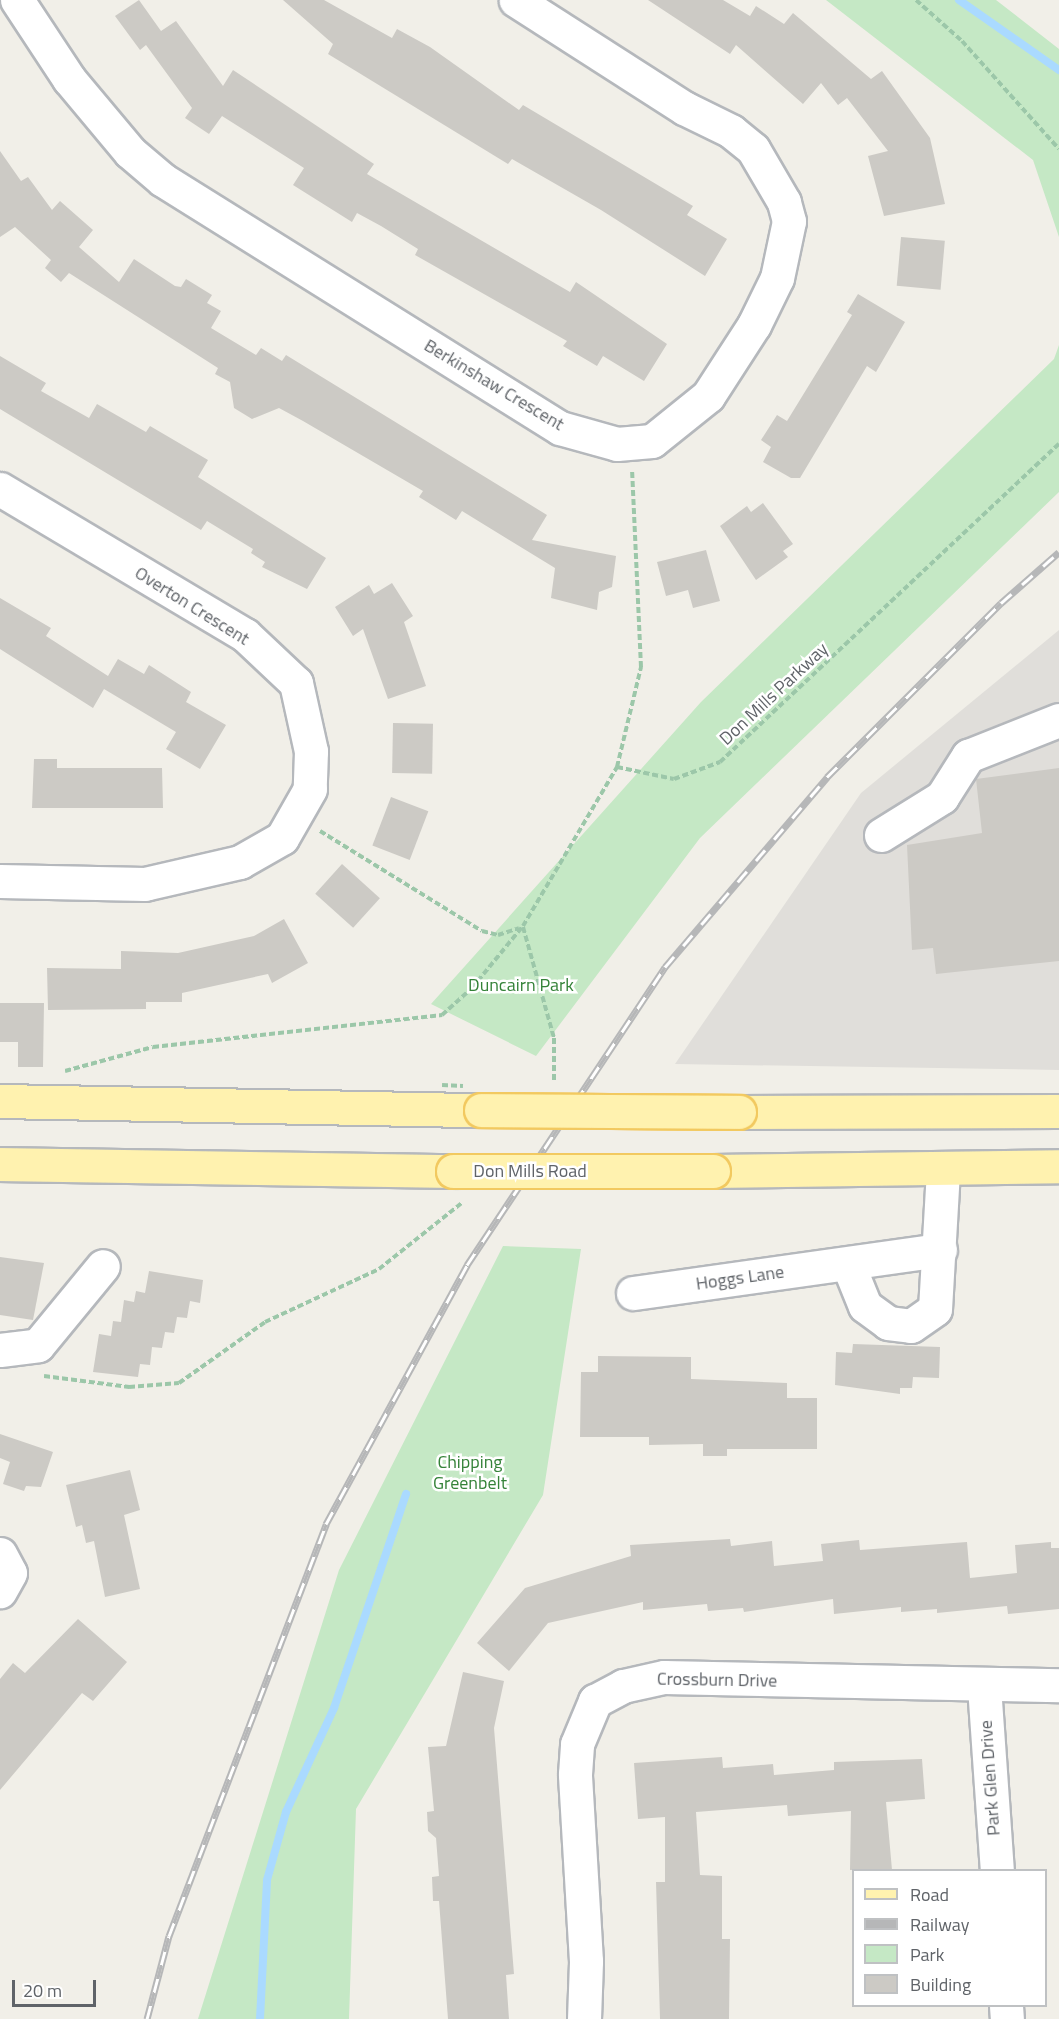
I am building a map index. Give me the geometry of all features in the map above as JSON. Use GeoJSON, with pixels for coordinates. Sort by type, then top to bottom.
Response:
{"type":"FeatureCollection","features":[{"type":"Feature","properties":{"kind":"main road"},"geometry":{"type":"LineString","coordinates":[[0,1101],[481,1110],[1059,1111]]}},
{"type":"Feature","properties":{"kind":"main road","name":"Don Mills Road"},"geometry":{"type":"LineString","coordinates":[[0,1164],[453,1171],[943,1170],[1059,1166]]}},
{"type":"Feature","properties":{"kind":"street","name":"Berkinshaw Crescent"},"geometry":{"type":"LineString","coordinates":[[17,0],[69,79],[130,152],[163,180],[531,412],[588,438],[631,444],[652,441],[676,427],[708,396],[754,324],[777,278],[789,220],[784,202],[753,148],[731,131],[684,108],[516,0]]}},
{"type":"Feature","properties":{"kind":"street","name":"Overton Crescent"},"geometry":{"type":"LineString","coordinates":[[0,489],[245,635],[296,683],[311,751],[310,789],[282,838],[255,854],[176,878],[145,884],[0,881]]}},
{"type":"Feature","properties":{"kind":"street"},"geometry":{"type":"LineString","coordinates":[[882,835],[942,797],[968,756],[1059,720]]}},
{"type":"Feature","properties":{"kind":"street"},"geometry":{"type":"LineString","coordinates":[[848,1264],[865,1306],[888,1323],[911,1326],[935,1310],[943,1170]]}},
{"type":"Feature","properties":{"kind":"street","name":"Hoggs Lane"},"geometry":{"type":"LineString","coordinates":[[633,1293],[940,1250]]}},
{"type":"Feature","properties":{"kind":"street"},"geometry":{"type":"LineString","coordinates":[[0,1350],[38,1345],[103,1266]]}},
{"type":"Feature","properties":{"kind":"street"},"geometry":{"type":"LineString","coordinates":[[0,1554],[10,1573],[0,1591]]}},
{"type":"Feature","properties":{"kind":"street","name":"Crossburn Drive"},"geometry":{"type":"LineString","coordinates":[[584,2019],[586,1961],[574,1774],[577,1744],[595,1701],[631,1683],[664,1677],[984,1686],[1059,1685]]}},
{"type":"Feature","properties":{"kind":"street","name":"Park Glen Drive"},"geometry":{"type":"LineString","coordinates":[[984,1686],[997,1869]]}},
{"type":"Feature","properties":{"kind":"path"},"geometry":{"type":"LineString","coordinates":[[916,0],[962,41],[1059,149]]}},
{"type":"Feature","properties":{"kind":"path"},"geometry":{"type":"LineString","coordinates":[[53,1075],[153,1047],[433,1018],[458,1002],[523,926],[617,767],[641,667],[631,444]]}},
{"type":"Feature","properties":{"kind":"path","name":"Don Mills Parkway"},"geometry":{"type":"LineString","coordinates":[[617,767],[674,779],[720,762],[1059,444]]}},
{"type":"Feature","properties":{"kind":"path"},"geometry":{"type":"LineString","coordinates":[[295,815],[482,931],[502,935],[523,926]]}},
{"type":"Feature","properties":{"kind":"path"},"geometry":{"type":"LineString","coordinates":[[31,1374],[102,1385],[167,1386],[196,1374],[277,1317]]}},
{"type":"Feature","properties":{"kind":"shaded area"},"geometry":{"type":"Polygon","coordinates":[[[1059,630],[1059,1070],[675,1064],[861,793],[1059,630]]]}},
{"type":"Feature","properties":{"kind":"green space"},"geometry":{"type":"Polygon","coordinates":[[[826,0],[996,0],[1059,49],[1059,237],[1033,160],[826,0]]]}},
{"type":"Feature","properties":{"kind":"green space","name":"Duncairn Park"},"geometry":{"type":"Polygon","coordinates":[[[1059,345],[1059,492],[700,838],[536,1056],[431,1004],[701,702],[1054,359],[1059,345]]]}},
{"type":"Feature","properties":{"kind":"green space","name":"Chipping Greenbelt"},"geometry":{"type":"Polygon","coordinates":[[[503,1246],[581,1249],[543,1495],[356,1809],[349,2019],[198,2019],[339,1570],[503,1246]]]}},
{"type":"Feature","properties":{"kind":"building"},"geometry":{"type":"Polygon","coordinates":[[[139,0],[161,31],[176,21],[223,86],[233,70],[374,164],[367,174],[570,292],[576,282],[667,344],[644,381],[603,356],[597,366],[563,346],[567,341],[415,255],[418,249],[381,226],[357,213],[352,222],[293,185],[304,168],[222,116],[209,134],[185,118],[192,108],[146,45],[140,50],[115,16],[139,0]]]}},
{"type":"Feature","properties":{"kind":"building"},"geometry":{"type":"Polygon","coordinates":[[[283,0],[324,0],[392,38],[397,29],[430,47],[519,110],[523,105],[693,206],[687,215],[727,239],[705,276],[601,210],[512,159],[508,164],[328,54],[333,44],[283,0]]]}},
{"type":"Feature","properties":{"kind":"building"},"geometry":{"type":"Polygon","coordinates":[[[648,0],[723,0],[750,16],[756,6],[784,24],[793,13],[871,79],[882,71],[930,138],[945,204],[884,216],[868,156],[888,151],[847,98],[838,105],[821,83],[803,104],[736,45],[730,54],[648,0]]]}},
{"type":"Feature","properties":{"kind":"building"},"geometry":{"type":"Polygon","coordinates":[[[0,151],[21,181],[28,177],[52,210],[60,201],[93,230],[79,247],[119,282],[134,259],[175,286],[181,287],[186,279],[212,295],[207,303],[221,311],[211,328],[256,355],[261,348],[282,361],[286,355],[547,515],[532,540],[616,556],[612,587],[599,592],[597,610],[551,598],[555,568],[462,511],[456,520],[419,497],[423,491],[303,421],[279,408],[252,419],[234,408],[230,382],[215,374],[218,368],[69,273],[61,282],[45,268],[51,260],[15,227],[0,237],[0,151]]]}},
{"type":"Feature","properties":{"kind":"building"},"geometry":{"type":"Polygon","coordinates":[[[901,237],[945,241],[941,290],[897,286],[901,237]]]}},
{"type":"Feature","properties":{"kind":"building"},"geometry":{"type":"Polygon","coordinates":[[[858,294],[905,322],[876,372],[867,366],[800,478],[791,478],[763,462],[771,447],[761,440],[777,415],[787,421],[852,315],[847,312],[858,294]]]}},
{"type":"Feature","properties":{"kind":"building"},"geometry":{"type":"Polygon","coordinates":[[[0,356],[46,383],[41,391],[89,418],[97,404],[146,432],[150,426],[208,460],[198,477],[326,558],[307,589],[262,567],[265,562],[251,553],[253,549],[207,521],[201,530],[0,409],[0,356]]]}},
{"type":"Feature","properties":{"kind":"building"},"geometry":{"type":"Polygon","coordinates":[[[763,503],[793,544],[783,551],[788,557],[756,580],[720,526],[747,506],[751,512],[763,503]]]}},
{"type":"Feature","properties":{"kind":"building"},"geometry":{"type":"Polygon","coordinates":[[[706,550],[720,601],[693,608],[688,590],[666,596],[657,562],[706,550]]]}},
{"type":"Feature","properties":{"kind":"building"},"geometry":{"type":"Polygon","coordinates":[[[392,583],[413,616],[404,622],[426,686],[388,699],[363,629],[353,636],[335,607],[369,585],[374,594],[392,583]]]}},
{"type":"Feature","properties":{"kind":"building"},"geometry":{"type":"Polygon","coordinates":[[[0,598],[51,628],[46,636],[108,676],[118,659],[144,674],[149,665],[191,692],[186,702],[226,725],[200,769],[166,749],[176,732],[104,689],[93,708],[0,649],[0,598]]]}},
{"type":"Feature","properties":{"kind":"building"},"geometry":{"type":"Polygon","coordinates":[[[393,723],[433,724],[432,774],[392,773],[393,723]]]}},
{"type":"Feature","properties":{"kind":"building"},"geometry":{"type":"Polygon","coordinates":[[[34,759],[57,759],[57,768],[162,768],[163,808],[32,808],[34,759]]]}},
{"type":"Feature","properties":{"kind":"building"},"geometry":{"type":"Polygon","coordinates":[[[1059,768],[1059,961],[936,974],[933,948],[912,950],[907,845],[982,833],[976,779],[1059,768]]]}},
{"type":"Feature","properties":{"kind":"building"},"geometry":{"type":"Polygon","coordinates":[[[391,797],[428,811],[410,860],[372,846],[391,797]]]}},
{"type":"Feature","properties":{"kind":"building"},"geometry":{"type":"Polygon","coordinates":[[[342,864],[380,898],[353,928],[315,894],[342,864]]]}},
{"type":"Feature","properties":{"kind":"building"},"geometry":{"type":"Polygon","coordinates":[[[284,919],[308,963],[272,983],[268,974],[182,993],[182,1002],[146,1002],[146,1009],[48,1010],[47,968],[121,969],[121,951],[178,953],[254,936],[284,919]]]}},
{"type":"Feature","properties":{"kind":"building"},"geometry":{"type":"Polygon","coordinates":[[[0,1003],[44,1003],[43,1067],[18,1067],[18,1042],[0,1042],[0,1003]]]}},
{"type":"Feature","properties":{"kind":"building"},"geometry":{"type":"Polygon","coordinates":[[[0,1257],[44,1263],[33,1320],[0,1315],[0,1257]]]}},
{"type":"Feature","properties":{"kind":"building"},"geometry":{"type":"Polygon","coordinates":[[[149,1271],[203,1280],[200,1303],[190,1301],[187,1318],[177,1317],[174,1333],[165,1332],[162,1348],[152,1347],[150,1365],[140,1364],[138,1377],[93,1372],[99,1334],[111,1336],[113,1321],[121,1322],[124,1300],[134,1302],[136,1291],[145,1293],[149,1271]]]}},
{"type":"Feature","properties":{"kind":"building"},"geometry":{"type":"Polygon","coordinates":[[[853,1344],[940,1347],[939,1378],[913,1377],[912,1388],[900,1388],[900,1394],[835,1385],[836,1352],[852,1353],[853,1344]]]}},
{"type":"Feature","properties":{"kind":"building"},"geometry":{"type":"Polygon","coordinates":[[[598,1356],[691,1357],[691,1379],[787,1383],[787,1398],[817,1398],[817,1449],[727,1449],[727,1456],[703,1456],[703,1444],[649,1445],[649,1437],[580,1437],[581,1372],[598,1372],[598,1356]]]}},
{"type":"Feature","properties":{"kind":"building"},"geometry":{"type":"Polygon","coordinates":[[[0,1434],[53,1452],[41,1487],[26,1486],[24,1491],[3,1484],[10,1462],[0,1458],[0,1434]]]}},
{"type":"Feature","properties":{"kind":"building"},"geometry":{"type":"Polygon","coordinates":[[[130,1470],[140,1510],[124,1515],[140,1589],[105,1597],[94,1541],[86,1543],[82,1525],[76,1527],[66,1485],[130,1470]]]}},
{"type":"Feature","properties":{"kind":"building"},"geometry":{"type":"Polygon","coordinates":[[[730,1539],[731,1546],[772,1541],[774,1566],[823,1561],[821,1544],[859,1540],[860,1550],[967,1542],[970,1578],[1017,1573],[1015,1545],[1051,1542],[1051,1548],[1059,1548],[1059,1609],[1008,1614],[1007,1606],[937,1613],[937,1609],[901,1612],[901,1607],[834,1614],[833,1599],[744,1612],[743,1608],[708,1611],[707,1604],[643,1610],[643,1602],[548,1623],[509,1671],[477,1643],[525,1588],[631,1556],[630,1545],[730,1539]]]}},
{"type":"Feature","properties":{"kind":"building"},"geometry":{"type":"Polygon","coordinates":[[[78,1619],[127,1662],[93,1701],[82,1693],[0,1790],[0,1679],[13,1663],[25,1673],[78,1619]]]}},
{"type":"Feature","properties":{"kind":"building"},"geometry":{"type":"Polygon","coordinates":[[[463,1672],[504,1681],[494,1728],[514,1974],[506,1975],[509,2019],[448,2019],[439,1901],[433,1901],[432,1877],[439,1876],[436,1838],[428,1831],[427,1812],[434,1811],[428,1747],[446,1746],[463,1672]]]}},
{"type":"Feature","properties":{"kind":"building"},"geometry":{"type":"Polygon","coordinates":[[[722,1757],[723,1768],[773,1764],[774,1775],[834,1770],[834,1762],[922,1759],[925,1799],[886,1802],[892,1869],[850,1870],[851,1811],[788,1816],[787,1805],[696,1812],[700,1875],[722,1876],[722,1939],[730,1939],[729,2019],[660,2019],[656,1882],[665,1882],[665,1817],[638,1819],[634,1763],[722,1757]]]}},
{"type":"Feature","properties":{"kind":"waterway"},"geometry":{"type":"LineString","coordinates":[[959,0],[1059,70]]}},
{"type":"Feature","properties":{"kind":"waterway"},"geometry":{"type":"LineString","coordinates":[[260,2019],[267,1880],[286,1812],[334,1708],[406,1494]]}},
{"type":"Feature","properties":{"kind":"railway"},"geometry":{"type":"LineString","coordinates":[[147,2019],[169,1936],[326,1524],[467,1265],[665,967],[827,777],[1001,603],[1059,552]]}}]}
